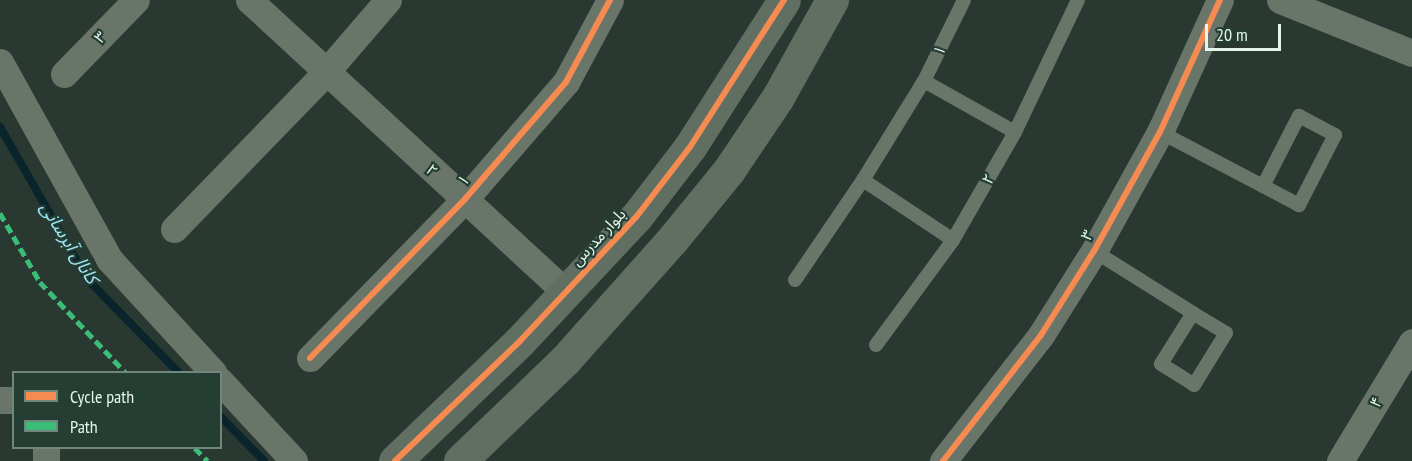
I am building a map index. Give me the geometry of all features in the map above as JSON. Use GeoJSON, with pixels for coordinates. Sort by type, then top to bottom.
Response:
{"type":"FeatureCollection","features":[{"type":"Feature","properties":{"kind":"street","name":"۳"},"geometry":{"type":"LineString","coordinates":[[64,74],[136,0]]}},
{"type":"Feature","properties":{"kind":"street","name":"۲"},"geometry":{"type":"LineString","coordinates":[[249,0],[566,292]]}},
{"type":"Feature","properties":{"kind":"street"},"geometry":{"type":"LineString","coordinates":[[174,229],[326,72],[388,0]]}},
{"type":"Feature","properties":{"kind":"street","name":"۱"},"geometry":{"type":"LineString","coordinates":[[310,358],[465,199],[566,81],[610,0]]}},
{"type":"Feature","properties":{"kind":"street","name":"بلوار مدرس"},"geometry":{"type":"LineString","coordinates":[[395,461],[520,341],[636,216],[690,147],[784,0]]}},
{"type":"Feature","properties":{"kind":"street"},"geometry":{"type":"LineString","coordinates":[[460,461],[565,360],[672,240],[729,170],[778,97],[832,0]]}},
{"type":"Feature","properties":{"kind":"street","name":"۳"},"geometry":{"type":"LineString","coordinates":[[943,461],[1041,335],[1094,251],[1160,132],[1220,0]]}},
{"type":"Feature","properties":{"kind":"street"},"geometry":{"type":"LineString","coordinates":[[1280,0],[1412,53]]}},
{"type":"Feature","properties":{"kind":"street"},"geometry":{"type":"LineString","coordinates":[[0,62],[109,259],[212,371]]}},
{"type":"Feature","properties":{"kind":"street","name":"۴"},"geometry":{"type":"LineString","coordinates":[[1349,458],[1412,342]]}},
{"type":"Feature","properties":{"kind":"street"},"geometry":{"type":"LineString","coordinates":[[222,383],[294,461]]}},
{"type":"Feature","properties":{"kind":"lane","name":"۱"},"geometry":{"type":"LineString","coordinates":[[795,280],[863,180],[924,81],[964,0]]}},
{"type":"Feature","properties":{"kind":"lane","name":"۲"},"geometry":{"type":"LineString","coordinates":[[876,345],[953,240],[1015,132],[1078,0]]}},
{"type":"Feature","properties":{"kind":"lane"},"geometry":{"type":"LineString","coordinates":[[924,81],[1015,132]]}},
{"type":"Feature","properties":{"kind":"lane"},"geometry":{"type":"LineString","coordinates":[[1160,132],[1299,205],[1335,135],[1299,116],[1263,186]]}},
{"type":"Feature","properties":{"kind":"lane"},"geometry":{"type":"LineString","coordinates":[[863,180],[953,240]]}},
{"type":"Feature","properties":{"kind":"lane"},"geometry":{"type":"LineString","coordinates":[[1094,251],[1226,333],[1194,385],[1161,364],[1193,313]]}},
{"type":"Feature","properties":{"kind":"waterway","name":"کانال آبرسانی"},"geometry":{"type":"LineString","coordinates":[[0,127],[88,280],[177,371]]}},
{"type":"Feature","properties":{"kind":"waterway","name":"کانال آبرسانی"},"geometry":{"type":"LineString","coordinates":[[222,418],[264,461]]}},
{"type":"Feature","properties":{"kind":"marked path"},"geometry":{"type":"LineString","coordinates":[[0,213],[40,282],[124,371]]}},
{"type":"Feature","properties":{"kind":"marked path"},"geometry":{"type":"LineString","coordinates":[[196,449],[208,461]]}},
{"type":"Feature","properties":{"kind":"cycle path"},"geometry":{"type":"LineString","coordinates":[[310,358],[465,199],[566,82],[610,0]]}},
{"type":"Feature","properties":{"kind":"cycle path"},"geometry":{"type":"LineString","coordinates":[[395,461],[520,341],[637,216],[690,147],[784,0]]}},
{"type":"Feature","properties":{"kind":"cycle path"},"geometry":{"type":"LineString","coordinates":[[943,461],[1041,335],[1094,251],[1160,132],[1220,0]]}}]}
